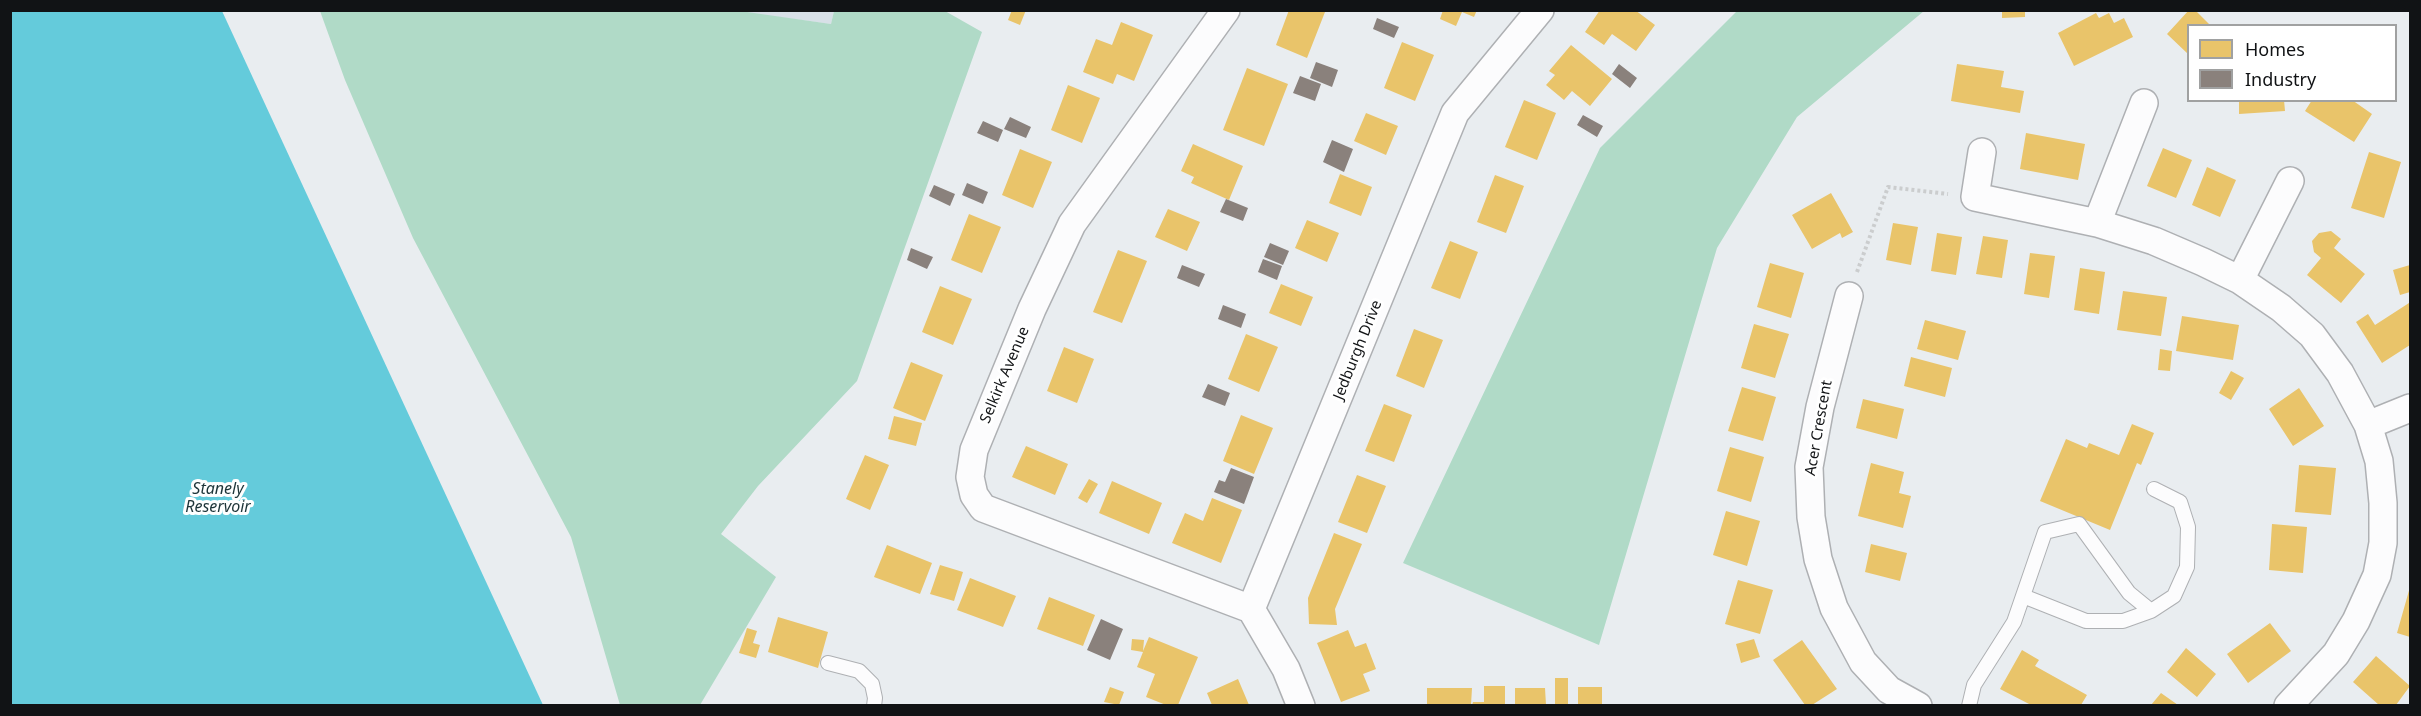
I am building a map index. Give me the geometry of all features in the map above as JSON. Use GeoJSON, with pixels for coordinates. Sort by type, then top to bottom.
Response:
{"type":"FeatureCollection","features":[{"type":"Feature","properties":{"kind":"street","name":"Selkirk Avenue"},"geometry":{"type":"LineString","coordinates":[[1226,10],[1072,224],[1032,309],[974,450],[970,477],[974,495],[983,508],[1251,609]]}},
{"type":"Feature","properties":{"kind":"street","name":"Jedburgh Drive"},"geometry":{"type":"LineString","coordinates":[[1251,609],[1455,113],[1540,10]]}},
{"type":"Feature","properties":{"kind":"street"},"geometry":{"type":"LineString","coordinates":[[2097,223],[2145,103]]}},
{"type":"Feature","properties":{"kind":"street"},"geometry":{"type":"LineString","coordinates":[[1982,152],[1975,197],[2097,223],[2154,241],[2241,280],[2281,308],[2312,335],[2340,373],[2368,425],[2379,460],[2383,503],[2383,543],[2377,575],[2356,621],[2336,654],[2293,704]]}},
{"type":"Feature","properties":{"kind":"street"},"geometry":{"type":"LineString","coordinates":[[2241,280],[2290,181]]}},
{"type":"Feature","properties":{"kind":"street","name":"Acer Crescent"},"geometry":{"type":"LineString","coordinates":[[1849,296],[1820,407],[1809,467],[1811,517],[1818,559],[1834,608],[1863,662],[1889,690],[1918,705]]}},
{"type":"Feature","properties":{"kind":"street"},"geometry":{"type":"LineString","coordinates":[[2368,425],[2410,408]]}},
{"type":"Feature","properties":{"kind":"street"},"geometry":{"type":"LineString","coordinates":[[1251,609],[1286,669],[1301,705]]}},
{"type":"Feature","properties":{"kind":"lane"},"geometry":{"type":"LineString","coordinates":[[2023,596],[2086,621],[2123,621],[2151,611],[2174,596],[2187,567],[2188,527],[2180,502],[2154,489]]}},
{"type":"Feature","properties":{"kind":"lane"},"geometry":{"type":"LineString","coordinates":[[1969,705],[1974,685],[2014,622],[2045,532],[2079,524],[2129,592],[2151,611]]}},
{"type":"Feature","properties":{"kind":"lane"},"geometry":{"type":"LineString","coordinates":[[828,663],[859,671],[866,677],[872,684],[874,705]]}},
{"type":"Feature","properties":{"kind":"path"},"geometry":{"type":"LineString","coordinates":[[1849,296],[1888,187],[1975,197]]}},
{"type":"Feature","properties":{"kind":"shaded area"},"geometry":{"type":"Polygon","coordinates":[[[733,11],[834,11],[831,24],[733,11]]]}},
{"type":"Feature","properties":{"kind":"green space"},"geometry":{"type":"Polygon","coordinates":[[[733,10],[831,24],[834,11],[945,11],[982,32],[857,381],[758,486],[721,534],[776,577],[700,705],[620,705],[571,537],[413,238],[345,80],[320,11],[733,10]]]}},
{"type":"Feature","properties":{"kind":"green space"},"geometry":{"type":"Polygon","coordinates":[[[1738,10],[1924,11],[1797,117],[1717,248],[1599,645],[1403,563],[1600,148],[1738,10]]]}},
{"type":"Feature","properties":{"kind":"water","name":"Stanely Reservoir"},"geometry":{"type":"Polygon","coordinates":[[[10,11],[222,11],[543,705],[11,705],[10,11]]]}},
{"type":"Feature","properties":{"kind":"building: Homes"},"geometry":{"type":"Polygon","coordinates":[[[1012,10],[1026,10],[1020,25],[1008,20],[1012,10]]]}},
{"type":"Feature","properties":{"kind":"building: Homes"},"geometry":{"type":"Polygon","coordinates":[[[1289,10],[1325,12],[1307,58],[1276,45],[1289,10]]]}},
{"type":"Feature","properties":{"kind":"building: Homes"},"geometry":{"type":"Polygon","coordinates":[[[1443,10],[1477,10],[1474,17],[1462,12],[1456,26],[1440,19],[1443,10]]]}},
{"type":"Feature","properties":{"kind":"building: Homes"},"geometry":{"type":"Polygon","coordinates":[[[1600,10],[1635,10],[1655,25],[1636,51],[1612,34],[1604,45],[1585,32],[1600,10]]]}},
{"type":"Feature","properties":{"kind":"building: Homes"},"geometry":{"type":"Polygon","coordinates":[[[2002,10],[2025,10],[2025,17],[2002,18],[2002,10]]]}},
{"type":"Feature","properties":{"kind":"building: Homes"},"geometry":{"type":"Polygon","coordinates":[[[2189,10],[2195,10],[2209,24],[2187,24],[2187,53],[2167,34],[2189,10]]]}},
{"type":"Feature","properties":{"kind":"building: Homes"},"geometry":{"type":"Polygon","coordinates":[[[2096,13],[2099,18],[2109,13],[2114,23],[2124,18],[2133,37],[2074,66],[2058,33],[2096,13]]]}},
{"type":"Feature","properties":{"kind":"building: Homes"},"geometry":{"type":"Polygon","coordinates":[[[1121,22],[1153,35],[1134,81],[1117,74],[1113,84],[1083,72],[1096,39],[1112,45],[1121,22]]]}},
{"type":"Feature","properties":{"kind":"building: Homes"},"geometry":{"type":"Polygon","coordinates":[[[1402,42],[1434,55],[1415,101],[1384,88],[1402,42]]]}},
{"type":"Feature","properties":{"kind":"building: Homes"},"geometry":{"type":"Polygon","coordinates":[[[1571,45],[1612,79],[1590,106],[1572,91],[1564,100],[1546,85],[1555,75],[1549,71],[1571,45]]]}},
{"type":"Feature","properties":{"kind":"building: Homes"},"geometry":{"type":"Polygon","coordinates":[[[1957,64],[2004,71],[2001,87],[2024,91],[2020,113],[1951,101],[1957,64]]]}},
{"type":"Feature","properties":{"kind":"building: Homes"},"geometry":{"type":"Polygon","coordinates":[[[1247,68],[1288,84],[1264,146],[1223,130],[1247,68]]]}},
{"type":"Feature","properties":{"kind":"building: Homes"},"geometry":{"type":"Polygon","coordinates":[[[1068,85],[1100,98],[1082,143],[1051,130],[1068,85]]]}},
{"type":"Feature","properties":{"kind":"building: Homes"},"geometry":{"type":"Polygon","coordinates":[[[1524,100],[1556,113],[1537,160],[1505,147],[1524,100]]]}},
{"type":"Feature","properties":{"kind":"building: Homes"},"geometry":{"type":"Polygon","coordinates":[[[2239,102],[2284,102],[2285,111],[2239,114],[2239,102]]]}},
{"type":"Feature","properties":{"kind":"building: Homes"},"geometry":{"type":"Polygon","coordinates":[[[2311,102],[2355,102],[2372,114],[2354,142],[2305,111],[2311,102]]]}},
{"type":"Feature","properties":{"kind":"building: Homes"},"geometry":{"type":"Polygon","coordinates":[[[1366,113],[1398,126],[1386,155],[1354,141],[1366,113]]]}},
{"type":"Feature","properties":{"kind":"building: Homes"},"geometry":{"type":"Polygon","coordinates":[[[2026,133],[2085,144],[2078,180],[2020,169],[2026,133]]]}},
{"type":"Feature","properties":{"kind":"building: Homes"},"geometry":{"type":"Polygon","coordinates":[[[1193,144],[1243,166],[1229,200],[1191,183],[1194,177],[1181,171],[1193,144]]]}},
{"type":"Feature","properties":{"kind":"building: Homes"},"geometry":{"type":"Polygon","coordinates":[[[2163,148],[2192,160],[2176,198],[2147,186],[2163,148]]]}},
{"type":"Feature","properties":{"kind":"building: Homes"},"geometry":{"type":"Polygon","coordinates":[[[1020,149],[1052,162],[1033,208],[1002,195],[1020,149]]]}},
{"type":"Feature","properties":{"kind":"building: Homes"},"geometry":{"type":"Polygon","coordinates":[[[2369,152],[2401,162],[2384,218],[2351,208],[2369,152]]]}},
{"type":"Feature","properties":{"kind":"building: Homes"},"geometry":{"type":"Polygon","coordinates":[[[2207,167],[2236,180],[2220,217],[2192,205],[2207,167]]]}},
{"type":"Feature","properties":{"kind":"building: Homes"},"geometry":{"type":"Polygon","coordinates":[[[1340,174],[1372,187],[1361,216],[1329,203],[1340,174]]]}},
{"type":"Feature","properties":{"kind":"building: Homes"},"geometry":{"type":"Polygon","coordinates":[[[1495,175],[1524,186],[1506,233],[1477,222],[1495,175]]]}},
{"type":"Feature","properties":{"kind":"building: Homes"},"geometry":{"type":"Polygon","coordinates":[[[1831,193],[1853,232],[1842,238],[1840,233],[1812,249],[1792,215],[1831,193]]]}},
{"type":"Feature","properties":{"kind":"building: Homes"},"geometry":{"type":"Polygon","coordinates":[[[1168,209],[1200,222],[1187,251],[1155,237],[1168,209]]]}},
{"type":"Feature","properties":{"kind":"building: Homes"},"geometry":{"type":"Polygon","coordinates":[[[969,214],[1001,227],[982,273],[951,260],[969,214]]]}},
{"type":"Feature","properties":{"kind":"building: Homes"},"geometry":{"type":"Polygon","coordinates":[[[1307,220],[1339,233],[1327,262],[1295,248],[1307,220]]]}},
{"type":"Feature","properties":{"kind":"building: Homes"},"geometry":{"type":"Polygon","coordinates":[[[1893,223],[1918,227],[1911,265],[1886,260],[1893,223]]]}},
{"type":"Feature","properties":{"kind":"building: Homes"},"geometry":{"type":"Polygon","coordinates":[[[2331,231],[2341,239],[2334,248],[2365,274],[2341,303],[2307,275],[2321,258],[2314,252],[2312,241],[2319,233],[2331,231]]]}},
{"type":"Feature","properties":{"kind":"building: Homes"},"geometry":{"type":"Polygon","coordinates":[[[1937,233],[1962,237],[1956,275],[1931,271],[1937,233]]]}},
{"type":"Feature","properties":{"kind":"building: Homes"},"geometry":{"type":"Polygon","coordinates":[[[1983,236],[2008,240],[2002,278],[1976,274],[1983,236]]]}},
{"type":"Feature","properties":{"kind":"building: Homes"},"geometry":{"type":"Polygon","coordinates":[[[1450,241],[1478,252],[1460,299],[1431,288],[1450,241]]]}},
{"type":"Feature","properties":{"kind":"building: Homes"},"geometry":{"type":"Polygon","coordinates":[[[1118,250],[1147,261],[1122,323],[1093,312],[1118,250]]]}},
{"type":"Feature","properties":{"kind":"building: Homes"},"geometry":{"type":"Polygon","coordinates":[[[2030,253],[2055,256],[2049,298],[2024,294],[2030,253]]]}},
{"type":"Feature","properties":{"kind":"building: Homes"},"geometry":{"type":"Polygon","coordinates":[[[1770,263],[1804,273],[1791,318],[1757,307],[1770,263]]]}},
{"type":"Feature","properties":{"kind":"building: Homes"},"geometry":{"type":"Polygon","coordinates":[[[2410,265],[2410,292],[2400,295],[2393,270],[2410,265]]]}},
{"type":"Feature","properties":{"kind":"building: Homes"},"geometry":{"type":"Polygon","coordinates":[[[2080,268],[2105,272],[2099,314],[2074,310],[2080,268]]]}},
{"type":"Feature","properties":{"kind":"building: Homes"},"geometry":{"type":"Polygon","coordinates":[[[1281,284],[1313,297],[1301,326],[1269,313],[1281,284]]]}},
{"type":"Feature","properties":{"kind":"building: Homes"},"geometry":{"type":"Polygon","coordinates":[[[940,286],[972,299],[953,345],[922,332],[940,286]]]}},
{"type":"Feature","properties":{"kind":"building: Homes"},"geometry":{"type":"Polygon","coordinates":[[[2123,291],[2167,297],[2161,336],[2117,330],[2123,291]]]}},
{"type":"Feature","properties":{"kind":"building: Homes"},"geometry":{"type":"Polygon","coordinates":[[[2409,303],[2410,345],[2382,363],[2356,322],[2368,314],[2375,325],[2409,303]]]}},
{"type":"Feature","properties":{"kind":"building: Homes"},"geometry":{"type":"Polygon","coordinates":[[[2182,316],[2239,325],[2233,360],[2176,351],[2182,316]]]}},
{"type":"Feature","properties":{"kind":"building: Homes"},"geometry":{"type":"Polygon","coordinates":[[[1925,320],[1966,331],[1958,360],[1917,349],[1925,320]]]}},
{"type":"Feature","properties":{"kind":"building: Homes"},"geometry":{"type":"Polygon","coordinates":[[[1754,324],[1789,334],[1775,378],[1741,368],[1754,324]]]}},
{"type":"Feature","properties":{"kind":"building: Homes"},"geometry":{"type":"Polygon","coordinates":[[[1414,329],[1443,340],[1424,388],[1396,376],[1414,329]]]}},
{"type":"Feature","properties":{"kind":"building: Homes"},"geometry":{"type":"Polygon","coordinates":[[[1246,334],[1278,347],[1259,392],[1228,379],[1246,334]]]}},
{"type":"Feature","properties":{"kind":"building: Homes"},"geometry":{"type":"Polygon","coordinates":[[[1064,347],[1094,359],[1077,403],[1047,391],[1064,347]]]}},
{"type":"Feature","properties":{"kind":"building: Homes"},"geometry":{"type":"Polygon","coordinates":[[[2160,349],[2172,351],[2170,371],[2158,370],[2160,349]]]}},
{"type":"Feature","properties":{"kind":"building: Homes"},"geometry":{"type":"Polygon","coordinates":[[[1911,357],[1952,368],[1945,397],[1904,386],[1911,357]]]}},
{"type":"Feature","properties":{"kind":"building: Homes"},"geometry":{"type":"Polygon","coordinates":[[[911,362],[943,375],[925,421],[893,408],[911,362]]]}},
{"type":"Feature","properties":{"kind":"building: Homes"},"geometry":{"type":"Polygon","coordinates":[[[2231,371],[2244,378],[2231,400],[2219,393],[2231,371]]]}},
{"type":"Feature","properties":{"kind":"building: Homes"},"geometry":{"type":"Polygon","coordinates":[[[1742,387],[1776,397],[1763,441],[1728,431],[1742,387]]]}},
{"type":"Feature","properties":{"kind":"building: Homes"},"geometry":{"type":"Polygon","coordinates":[[[2299,388],[2324,426],[2293,446],[2269,409],[2299,388]]]}},
{"type":"Feature","properties":{"kind":"building: Homes"},"geometry":{"type":"Polygon","coordinates":[[[1863,399],[1904,409],[1897,439],[1856,428],[1863,399]]]}},
{"type":"Feature","properties":{"kind":"building: Homes"},"geometry":{"type":"Polygon","coordinates":[[[1384,404],[1412,415],[1394,462],[1365,451],[1384,404]]]}},
{"type":"Feature","properties":{"kind":"building: Homes"},"geometry":{"type":"Polygon","coordinates":[[[1241,415],[1273,428],[1254,474],[1223,461],[1241,415]]]}},
{"type":"Feature","properties":{"kind":"building: Homes"},"geometry":{"type":"Polygon","coordinates":[[[894,416],[922,423],[916,446],[888,439],[894,416]]]}},
{"type":"Feature","properties":{"kind":"building: Homes"},"geometry":{"type":"Polygon","coordinates":[[[2132,424],[2154,433],[2141,465],[2137,463],[2110,530],[2040,501],[2066,439],[2087,448],[2089,443],[2119,455],[2132,424]]]}},
{"type":"Feature","properties":{"kind":"building: Homes"},"geometry":{"type":"Polygon","coordinates":[[[1026,446],[1068,464],[1055,495],[1012,477],[1026,446]]]}},
{"type":"Feature","properties":{"kind":"building: Homes"},"geometry":{"type":"Polygon","coordinates":[[[1730,447],[1764,457],[1751,502],[1717,491],[1730,447]]]}},
{"type":"Feature","properties":{"kind":"building: Homes"},"geometry":{"type":"Polygon","coordinates":[[[865,455],[889,465],[870,510],[846,499],[865,455]]]}},
{"type":"Feature","properties":{"kind":"building: Homes"},"geometry":{"type":"Polygon","coordinates":[[[1871,463],[1904,472],[1899,493],[1911,496],[1903,528],[1858,516],[1871,463]]]}},
{"type":"Feature","properties":{"kind":"building: Homes"},"geometry":{"type":"Polygon","coordinates":[[[2299,465],[2336,468],[2331,515],[2295,512],[2299,465]]]}},
{"type":"Feature","properties":{"kind":"building: Homes"},"geometry":{"type":"Polygon","coordinates":[[[1357,475],[1386,486],[1367,533],[1338,522],[1357,475]]]}},
{"type":"Feature","properties":{"kind":"building: Homes"},"geometry":{"type":"Polygon","coordinates":[[[1089,479],[1098,484],[1087,503],[1078,498],[1089,479]]]}},
{"type":"Feature","properties":{"kind":"building: Homes"},"geometry":{"type":"Polygon","coordinates":[[[1112,481],[1162,503],[1149,534],[1099,513],[1112,481]]]}},
{"type":"Feature","properties":{"kind":"building: Homes"},"geometry":{"type":"Polygon","coordinates":[[[1212,498],[1242,510],[1221,563],[1172,543],[1185,513],[1203,521],[1212,498]]]}},
{"type":"Feature","properties":{"kind":"building: Homes"},"geometry":{"type":"Polygon","coordinates":[[[1726,511],[1760,521],[1747,566],[1713,555],[1726,511]]]}},
{"type":"Feature","properties":{"kind":"building: Homes"},"geometry":{"type":"Polygon","coordinates":[[[2272,524],[2307,527],[2303,573],[2269,570],[2272,524]]]}},
{"type":"Feature","properties":{"kind":"building: Homes"},"geometry":{"type":"Polygon","coordinates":[[[1334,533],[1362,544],[1335,609],[1337,625],[1309,624],[1308,598],[1334,533]]]}},
{"type":"Feature","properties":{"kind":"building: Homes"},"geometry":{"type":"Polygon","coordinates":[[[1871,544],[1907,553],[1900,581],[1865,572],[1871,544]]]}},
{"type":"Feature","properties":{"kind":"building: Homes"},"geometry":{"type":"Polygon","coordinates":[[[887,545],[932,563],[920,594],[874,577],[887,545]]]}},
{"type":"Feature","properties":{"kind":"building: Homes"},"geometry":{"type":"Polygon","coordinates":[[[940,565],[963,572],[954,601],[930,594],[940,565]]]}},
{"type":"Feature","properties":{"kind":"building: Homes"},"geometry":{"type":"Polygon","coordinates":[[[970,578],[1016,596],[1003,627],[957,610],[970,578]]]}},
{"type":"Feature","properties":{"kind":"building: Homes"},"geometry":{"type":"Polygon","coordinates":[[[1738,580],[1773,590],[1760,634],[1725,624],[1738,580]]]}},
{"type":"Feature","properties":{"kind":"building: Homes"},"geometry":{"type":"Polygon","coordinates":[[[2410,587],[2410,637],[2397,633],[2410,587]]]}},
{"type":"Feature","properties":{"kind":"building: Homes"},"geometry":{"type":"Polygon","coordinates":[[[1049,597],[1095,615],[1083,646],[1037,629],[1049,597]]]}},
{"type":"Feature","properties":{"kind":"building: Homes"},"geometry":{"type":"Polygon","coordinates":[[[778,617],[828,632],[818,668],[768,652],[778,617]]]}},
{"type":"Feature","properties":{"kind":"building: Homes"},"geometry":{"type":"Polygon","coordinates":[[[2270,623],[2291,651],[2248,683],[2227,654],[2270,623]]]}},
{"type":"Feature","properties":{"kind":"building: Homes"},"geometry":{"type":"Polygon","coordinates":[[[747,628],[757,631],[753,643],[760,645],[756,658],[739,653],[747,628]]]}},
{"type":"Feature","properties":{"kind":"building: Homes"},"geometry":{"type":"Polygon","coordinates":[[[1348,630],[1355,647],[1366,643],[1376,669],[1363,674],[1370,691],[1341,702],[1317,643],[1348,630]]]}},
{"type":"Feature","properties":{"kind":"building: Homes"},"geometry":{"type":"Polygon","coordinates":[[[1149,637],[1198,657],[1178,705],[1166,705],[1146,697],[1155,674],[1137,667],[1143,652],[1131,650],[1132,639],[1144,640],[1143,651],[1149,637]]]}},
{"type":"Feature","properties":{"kind":"building: Homes"},"geometry":{"type":"Polygon","coordinates":[[[1754,639],[1760,657],[1741,663],[1736,644],[1754,639]]]}},
{"type":"Feature","properties":{"kind":"building: Homes"},"geometry":{"type":"Polygon","coordinates":[[[1802,640],[1837,689],[1812,705],[1805,705],[1773,660],[1802,640]]]}},
{"type":"Feature","properties":{"kind":"building: Homes"},"geometry":{"type":"Polygon","coordinates":[[[2186,648],[2216,674],[2197,697],[2167,672],[2186,648]]]}},
{"type":"Feature","properties":{"kind":"building: Homes"},"geometry":{"type":"Polygon","coordinates":[[[2022,650],[2039,660],[2035,666],[2087,695],[2081,705],[2031,705],[2000,689],[2022,650]]]}},
{"type":"Feature","properties":{"kind":"building: Homes"},"geometry":{"type":"Polygon","coordinates":[[[2376,656],[2410,686],[2396,705],[2379,705],[2353,682],[2376,656]]]}},
{"type":"Feature","properties":{"kind":"building: Homes"},"geometry":{"type":"Polygon","coordinates":[[[1555,678],[1568,678],[1568,705],[1555,705],[1555,678]]]}},
{"type":"Feature","properties":{"kind":"building: Homes"},"geometry":{"type":"Polygon","coordinates":[[[1238,679],[1249,705],[1212,705],[1207,693],[1238,679]]]}},
{"type":"Feature","properties":{"kind":"building: Homes"},"geometry":{"type":"Polygon","coordinates":[[[1484,686],[1505,686],[1505,705],[1472,705],[1473,702],[1484,702],[1484,686]]]}},
{"type":"Feature","properties":{"kind":"building: Homes"},"geometry":{"type":"Polygon","coordinates":[[[1110,687],[1124,692],[1119,705],[1104,702],[1110,687]]]}},
{"type":"Feature","properties":{"kind":"building: Homes"},"geometry":{"type":"Polygon","coordinates":[[[1578,687],[1602,687],[1602,705],[1578,705],[1578,687]]]}},
{"type":"Feature","properties":{"kind":"building: Homes"},"geometry":{"type":"Polygon","coordinates":[[[1427,688],[1472,688],[1471,705],[1427,705],[1427,688]]]}},
{"type":"Feature","properties":{"kind":"building: Homes"},"geometry":{"type":"Polygon","coordinates":[[[1515,688],[1545,688],[1546,705],[1515,705],[1515,688]]]}},
{"type":"Feature","properties":{"kind":"building: Homes"},"geometry":{"type":"Polygon","coordinates":[[[2161,693],[2178,705],[2151,705],[2161,693]]]}},
{"type":"Feature","properties":{"kind":"building: Industry"},"geometry":{"type":"Polygon","coordinates":[[[1377,18],[1399,27],[1394,38],[1373,29],[1377,18]]]}},
{"type":"Feature","properties":{"kind":"building: Industry"},"geometry":{"type":"Polygon","coordinates":[[[1316,62],[1338,70],[1332,87],[1310,78],[1316,62]]]}},
{"type":"Feature","properties":{"kind":"building: Industry"},"geometry":{"type":"Polygon","coordinates":[[[1619,64],[1637,78],[1630,88],[1612,74],[1619,64]]]}},
{"type":"Feature","properties":{"kind":"building: Industry"},"geometry":{"type":"Polygon","coordinates":[[[1300,76],[1321,84],[1315,101],[1293,93],[1300,76]]]}},
{"type":"Feature","properties":{"kind":"building: Industry"},"geometry":{"type":"Polygon","coordinates":[[[1583,115],[1603,126],[1597,137],[1577,125],[1583,115]]]}},
{"type":"Feature","properties":{"kind":"building: Industry"},"geometry":{"type":"Polygon","coordinates":[[[1010,117],[1031,127],[1026,138],[1004,129],[1010,117]]]}},
{"type":"Feature","properties":{"kind":"building: Industry"},"geometry":{"type":"Polygon","coordinates":[[[983,121],[1003,130],[998,142],[977,133],[983,121]]]}},
{"type":"Feature","properties":{"kind":"building: Industry"},"geometry":{"type":"Polygon","coordinates":[[[1332,140],[1353,149],[1344,172],[1323,162],[1332,140]]]}},
{"type":"Feature","properties":{"kind":"building: Industry"},"geometry":{"type":"Polygon","coordinates":[[[967,183],[988,192],[983,204],[962,195],[967,183]]]}},
{"type":"Feature","properties":{"kind":"building: Industry"},"geometry":{"type":"Polygon","coordinates":[[[934,185],[955,194],[950,206],[929,196],[934,185]]]}},
{"type":"Feature","properties":{"kind":"building: Industry"},"geometry":{"type":"Polygon","coordinates":[[[1226,199],[1248,208],[1243,221],[1220,212],[1226,199]]]}},
{"type":"Feature","properties":{"kind":"building: Industry"},"geometry":{"type":"Polygon","coordinates":[[[1270,243],[1289,251],[1283,265],[1264,257],[1270,243]]]}},
{"type":"Feature","properties":{"kind":"building: Industry"},"geometry":{"type":"Polygon","coordinates":[[[911,248],[933,257],[927,269],[907,260],[911,248]]]}},
{"type":"Feature","properties":{"kind":"building: Industry"},"geometry":{"type":"Polygon","coordinates":[[[1263,259],[1282,266],[1277,280],[1258,272],[1263,259]]]}},
{"type":"Feature","properties":{"kind":"building: Industry"},"geometry":{"type":"Polygon","coordinates":[[[1182,265],[1205,274],[1199,287],[1177,278],[1182,265]]]}},
{"type":"Feature","properties":{"kind":"building: Industry"},"geometry":{"type":"Polygon","coordinates":[[[1223,305],[1246,314],[1241,328],[1218,319],[1223,305]]]}},
{"type":"Feature","properties":{"kind":"building: Industry"},"geometry":{"type":"Polygon","coordinates":[[[1208,384],[1230,393],[1225,406],[1202,397],[1208,384]]]}},
{"type":"Feature","properties":{"kind":"building: Industry"},"geometry":{"type":"Polygon","coordinates":[[[1231,468],[1254,477],[1244,504],[1214,492],[1219,480],[1225,482],[1231,468]]]}},
{"type":"Feature","properties":{"kind":"building: Industry"},"geometry":{"type":"Polygon","coordinates":[[[1101,619],[1123,629],[1110,660],[1087,650],[1101,619]]]}}]}
